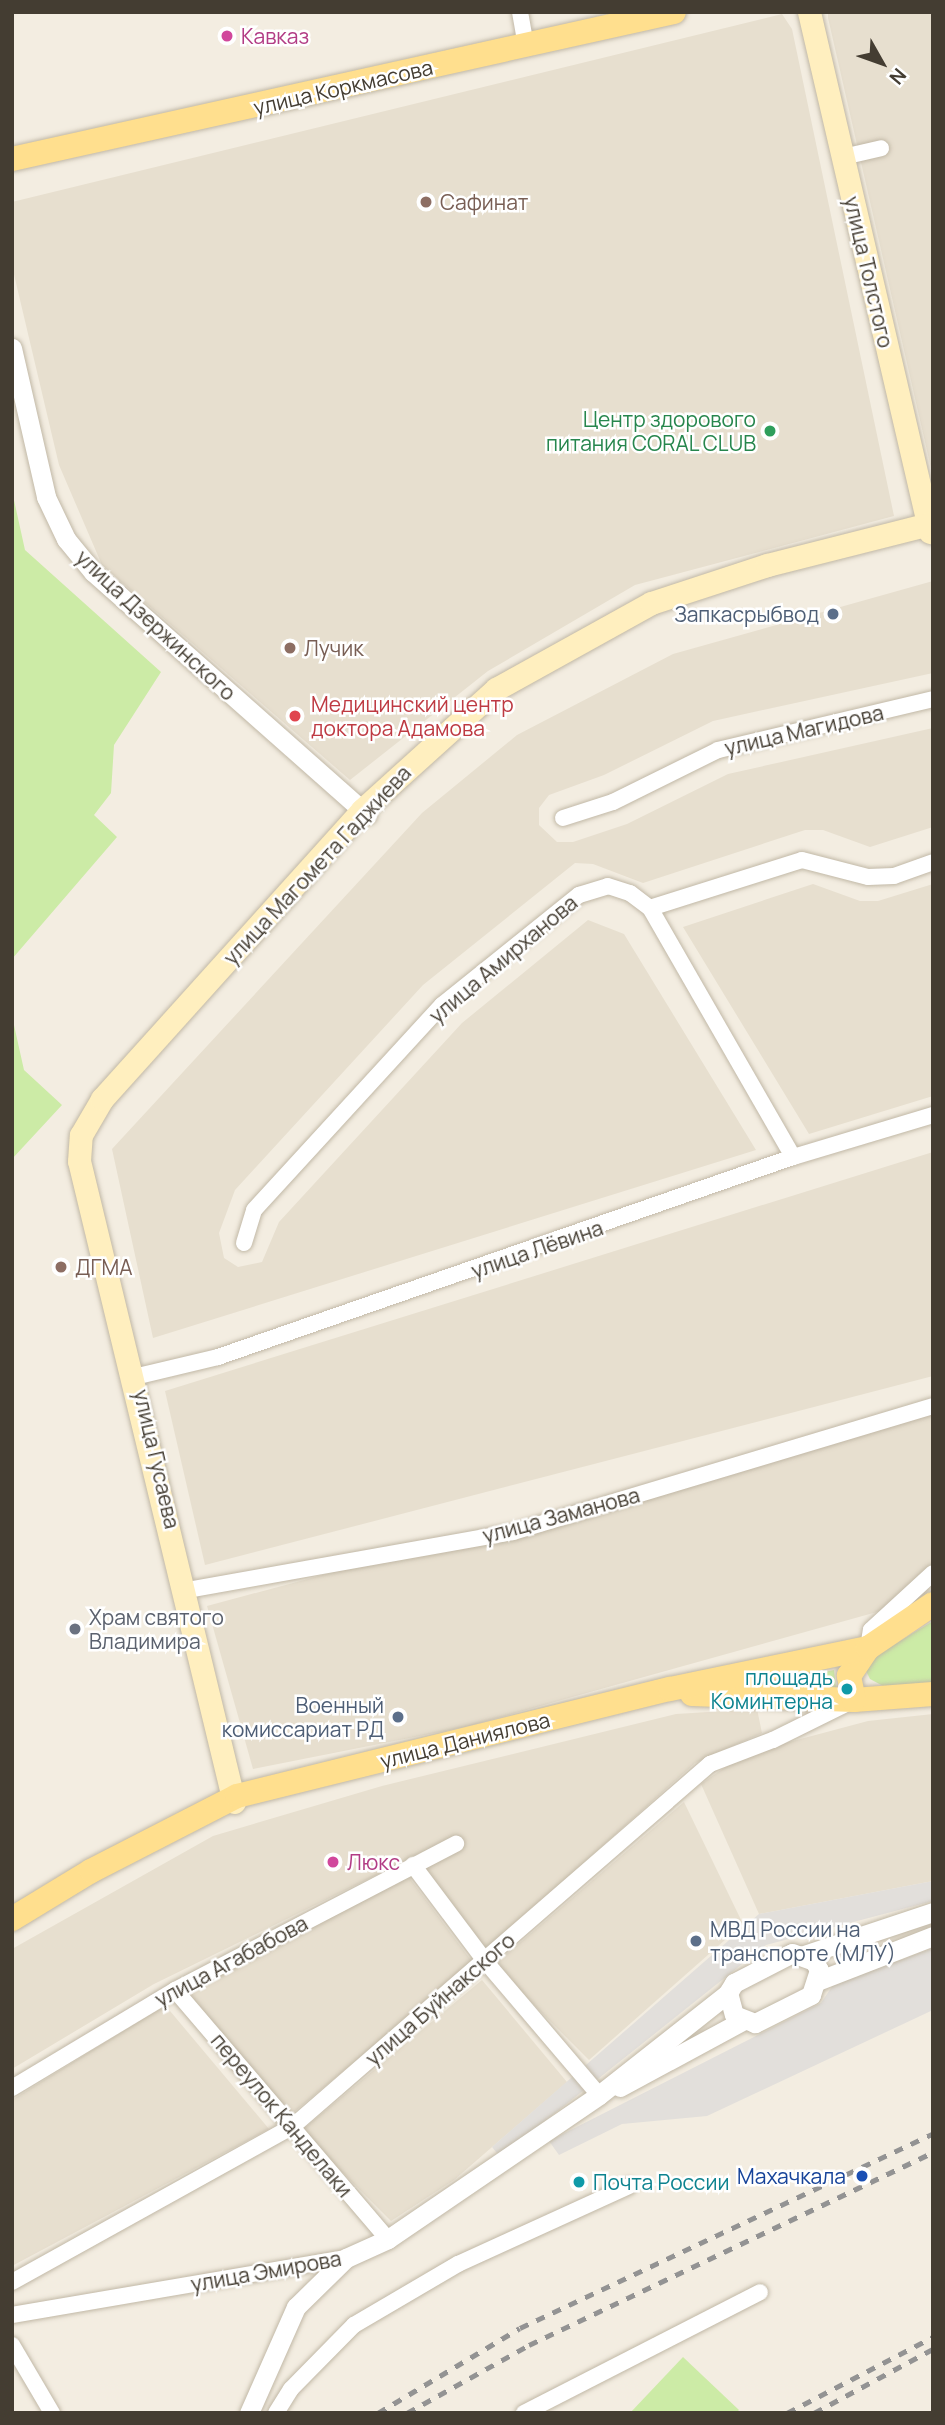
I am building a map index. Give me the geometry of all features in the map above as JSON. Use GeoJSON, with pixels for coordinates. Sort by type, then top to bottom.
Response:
{"type":"FeatureCollection","features":[{"type":"Feature","properties":{"kind":"main road","name":"улица Коркмасова"},"geometry":{"type":"LineString","coordinates":[[12,159],[674,12]]}},
{"type":"Feature","properties":{"kind":"main road","name":"улица Толстого"},"geometry":{"type":"LineString","coordinates":[[809,12],[931,528]]}},
{"type":"Feature","properties":{"kind":"main road","name":"улица Магомета Гаджиева"},"geometry":{"type":"LineString","coordinates":[[79,1161],[80,1135],[102,1099],[365,812],[499,695],[577,648],[700,593],[931,528]]}},
{"type":"Feature","properties":{"kind":"main road","name":"улица Магомета Гаджиева"},"geometry":{"type":"LineString","coordinates":[[95,1120],[109,1098],[365,812]]}},
{"type":"Feature","properties":{"kind":"main road","name":"улица Гусаева"},"geometry":{"type":"LineString","coordinates":[[95,1120],[83,1162],[137,1377],[184,1590],[235,1799]]}},
{"type":"Feature","properties":{"kind":"main road","name":"улица Гусаева"},"geometry":{"type":"LineString","coordinates":[[79,1161],[137,1377]]}},
{"type":"Feature","properties":{"kind":"main road","name":"улица Даниялова"},"geometry":{"type":"LineString","coordinates":[[12,1922],[91,1871],[235,1799],[670,1689],[867,1648],[933,1604]]}},
{"type":"Feature","properties":{"kind":"main road"},"geometry":{"type":"LineString","coordinates":[[854,1700],[849,1676],[867,1648]]}},
{"type":"Feature","properties":{"kind":"main road","name":"улица Даниялова"},"geometry":{"type":"LineString","coordinates":[[235,1799],[671,1693],[854,1700],[933,1694]]}},
{"type":"Feature","properties":{"kind":"street"},"geometry":{"type":"LineString","coordinates":[[520,12],[526,46]]}},
{"type":"Feature","properties":{"kind":"street"},"geometry":{"type":"LineString","coordinates":[[843,158],[881,148]]}},
{"type":"Feature","properties":{"kind":"street","name":"улица Дзержинского"},"geometry":{"type":"LineString","coordinates":[[12,348],[46,497],[66,539],[93,572],[365,812]]}},
{"type":"Feature","properties":{"kind":"street","name":"улица Магидова"},"geometry":{"type":"LineString","coordinates":[[564,818],[613,802],[718,750],[933,699]]}},
{"type":"Feature","properties":{"kind":"street"},"geometry":{"type":"LineString","coordinates":[[793,1157],[650,908],[802,860],[868,877],[894,876],[933,862]]}},
{"type":"Feature","properties":{"kind":"street","name":"улица Амирханова"},"geometry":{"type":"LineString","coordinates":[[244,1243],[254,1210],[442,1005],[579,895],[608,886],[630,893],[650,908]]}},
{"type":"Feature","properties":{"kind":"street","name":"улица Лёвина"},"geometry":{"type":"LineString","coordinates":[[137,1377],[218,1357],[793,1157],[933,1115]]}},
{"type":"Feature","properties":{"kind":"street","name":"улица Заманова"},"geometry":{"type":"LineString","coordinates":[[184,1590],[513,1532],[933,1406]]}},
{"type":"Feature","properties":{"kind":"street"},"geometry":{"type":"LineString","coordinates":[[867,1648],[871,1630],[933,1573]]}},
{"type":"Feature","properties":{"kind":"street","name":"улица Буйнакского"},"geometry":{"type":"LineString","coordinates":[[12,2282],[292,2127],[710,1764],[773,1740],[854,1700]]}},
{"type":"Feature","properties":{"kind":"street","name":"улица Агабабова"},"geometry":{"type":"LineString","coordinates":[[12,2088],[175,1990],[456,1844]]}},
{"type":"Feature","properties":{"kind":"street"},"geometry":{"type":"LineString","coordinates":[[413,1865],[485,1961],[599,2095]]}},
{"type":"Feature","properties":{"kind":"street","name":"улица Эмирова"},"geometry":{"type":"LineString","coordinates":[[12,2315],[346,2258],[388,2239],[599,2095],[727,1993],[734,1983],[793,1953],[804,1955],[933,1912]]}},
{"type":"Feature","properties":{"kind":"street","name":"улица Эмирова"},"geometry":{"type":"LineString","coordinates":[[599,2095],[640,2079],[742,2021],[755,2023],[811,1995],[820,1980],[933,1936]]}},
{"type":"Feature","properties":{"kind":"street"},"geometry":{"type":"LineString","coordinates":[[804,1955],[814,1961],[820,1980]]}},
{"type":"Feature","properties":{"kind":"street","name":"переулок Канделаки"},"geometry":{"type":"LineString","coordinates":[[175,1990],[388,2239]]}},
{"type":"Feature","properties":{"kind":"street"},"geometry":{"type":"LineString","coordinates":[[727,1993],[728,2004],[742,2021]]}},
{"type":"Feature","properties":{"kind":"street"},"geometry":{"type":"LineString","coordinates":[[276,2413],[291,2389],[354,2325],[458,2264],[629,2186]]}},
{"type":"Feature","properties":{"kind":"street"},"geometry":{"type":"LineString","coordinates":[[249,2413],[296,2306],[346,2258]]}},
{"type":"Feature","properties":{"kind":"street"},"geometry":{"type":"LineString","coordinates":[[524,2413],[760,2292]]}},
{"type":"Feature","properties":{"kind":"street"},"geometry":{"type":"LineString","coordinates":[[12,2345],[52,2413]]}},
{"type":"Feature","properties":{"kind":"shaded area"},"geometry":{"type":"Polygon","coordinates":[[[828,12],[933,12],[933,477],[828,18],[828,12]]]}},
{"type":"Feature","properties":{"kind":"shaded area"},"geometry":{"type":"Polygon","coordinates":[[[782,14],[792,29],[894,516],[635,585],[488,671],[350,780],[102,565],[59,465],[12,266],[12,202],[782,14]]]}},
{"type":"Feature","properties":{"kind":"shaded area"},"geometry":{"type":"Polygon","coordinates":[[[933,581],[933,673],[713,721],[604,775],[549,795],[539,808],[539,825],[557,842],[573,842],[627,824],[728,774],[933,728],[933,827],[870,847],[823,830],[805,830],[643,883],[593,864],[575,863],[423,985],[235,1190],[219,1233],[224,1258],[238,1267],[262,1262],[279,1222],[462,1023],[588,920],[624,934],[756,1150],[153,1338],[112,1149],[422,813],[517,735],[673,654],[933,581]]]}},
{"type":"Feature","properties":{"kind":"shaded area"},"geometry":{"type":"Polygon","coordinates":[[[813,884],[860,901],[878,901],[933,884],[933,1096],[809,1134],[683,927],[813,884]]]}},
{"type":"Feature","properties":{"kind":"shaded area"},"geometry":{"type":"Polygon","coordinates":[[[933,1152],[933,1376],[205,1565],[165,1391],[933,1152]]]}},
{"type":"Feature","properties":{"kind":"shaded area"},"geometry":{"type":"Polygon","coordinates":[[[933,1411],[933,1564],[884,1610],[465,1727],[253,1769],[207,1606],[933,1411]]]}},
{"type":"Feature","properties":{"kind":"shaded area"},"geometry":{"type":"Polygon","coordinates":[[[757,1709],[762,1733],[695,1763],[482,1954],[407,1860],[154,1984],[12,2069],[12,1949],[213,1836],[382,1786],[676,1714],[757,1709]]]}},
{"type":"Feature","properties":{"kind":"shaded area"},"geometry":{"type":"Polygon","coordinates":[[[933,1714],[933,1881],[759,1914],[701,1784],[744,1754],[868,1721],[933,1714]]]}},
{"type":"Feature","properties":{"kind":"shaded area"},"geometry":{"type":"Polygon","coordinates":[[[684,1802],[743,1924],[589,2060],[494,1965],[684,1802]]]}},
{"type":"Feature","properties":{"kind":"shaded area"},"geometry":{"type":"Polygon","coordinates":[[[408,1876],[473,1963],[282,2122],[177,1991],[408,1876]]]}},
{"type":"Feature","properties":{"kind":"shaded area"},"geometry":{"type":"Polygon","coordinates":[[[933,1881],[933,1901],[766,1945],[500,2157],[492,2147],[759,1914],[933,1881]]]}},
{"type":"Feature","properties":{"kind":"shaded area"},"geometry":{"type":"Polygon","coordinates":[[[933,1948],[933,2010],[707,2116],[622,2124],[559,2155],[549,2141],[821,2003],[833,1985],[933,1948]]]}},
{"type":"Feature","properties":{"kind":"shaded area"},"geometry":{"type":"Polygon","coordinates":[[[482,1980],[567,2082],[454,2180],[391,2221],[301,2131],[482,1980]]]}},
{"type":"Feature","properties":{"kind":"shaded area"},"geometry":{"type":"Polygon","coordinates":[[[165,2005],[269,2129],[12,2266],[12,2100],[165,2005]]]}},
{"type":"Feature","properties":{"kind":"green space"},"geometry":{"type":"Polygon","coordinates":[[[12,491],[25,550],[161,672],[114,745],[111,793],[94,815],[117,837],[12,959],[12,491]]]}},
{"type":"Feature","properties":{"kind":"green space"},"geometry":{"type":"Polygon","coordinates":[[[12,1016],[24,1070],[62,1105],[12,1159],[12,1016]]]}},
{"type":"Feature","properties":{"kind":"green space"},"geometry":{"type":"Polygon","coordinates":[[[933,1621],[933,1684],[883,1686],[870,1679],[866,1671],[872,1658],[933,1621]]]}},
{"type":"Feature","properties":{"kind":"green space"},"geometry":{"type":"Polygon","coordinates":[[[834,1670],[836,1687],[748,1688],[834,1670]]]}},
{"type":"Feature","properties":{"kind":"green space"},"geometry":{"type":"Polygon","coordinates":[[[683,2357],[739,2410],[736,2413],[630,2413],[683,2357]]]}},
{"type":"Feature","properties":{"kind":"railway"},"geometry":{"type":"LineString","coordinates":[[378,2413],[520,2328],[933,2134]]}},
{"type":"Feature","properties":{"kind":"railway"},"geometry":{"type":"LineString","coordinates":[[407,2413],[529,2345],[933,2152]]}},
{"type":"Feature","properties":{"kind":"railway"},"geometry":{"type":"LineString","coordinates":[[787,2413],[933,2337]]}},
{"type":"Feature","properties":{"kind":"railway"},"geometry":{"type":"LineString","coordinates":[[814,2413],[933,2349]]}},
{"type":"Feature","properties":{"kind":"place","name":"Кавказ"},"geometry":{"type":"Point","coordinates":[227,36]}},
{"type":"Feature","properties":{"kind":"place","name":"Сафинат"},"geometry":{"type":"Point","coordinates":[426,202]}},
{"type":"Feature","properties":{"kind":"place","name":"Центр здорового питания CORAL CLUB"},"geometry":{"type":"Point","coordinates":[770,431]}},
{"type":"Feature","properties":{"kind":"place","name":"Запкасрыбвод"},"geometry":{"type":"Point","coordinates":[833,614]}},
{"type":"Feature","properties":{"kind":"place","name":"Лучик"},"geometry":{"type":"Point","coordinates":[290,648]}},
{"type":"Feature","properties":{"kind":"place","name":"Медицинский центр доктора Адамова"},"geometry":{"type":"Point","coordinates":[295,716]}},
{"type":"Feature","properties":{"kind":"place","name":"ДГМА"},"geometry":{"type":"Point","coordinates":[61,1267]}},
{"type":"Feature","properties":{"kind":"place","name":"Храм святого Владимира"},"geometry":{"type":"Point","coordinates":[75,1629]}},
{"type":"Feature","properties":{"kind":"place","name":"площадь Коминтерна"},"geometry":{"type":"Point","coordinates":[847,1689]}},
{"type":"Feature","properties":{"kind":"place","name":"Военный комиссариат РД"},"geometry":{"type":"Point","coordinates":[398,1717]}},
{"type":"Feature","properties":{"kind":"place","name":"Люкс"},"geometry":{"type":"Point","coordinates":[333,1862]}},
{"type":"Feature","properties":{"kind":"place","name":"МВД России на транспорте (МЛУ)"},"geometry":{"type":"Point","coordinates":[696,1941]}},
{"type":"Feature","properties":{"kind":"place","name":"Махачкала"},"geometry":{"type":"Point","coordinates":[862,2176]}},
{"type":"Feature","properties":{"kind":"place","name":"Почта России"},"geometry":{"type":"Point","coordinates":[579,2182]}}]}
